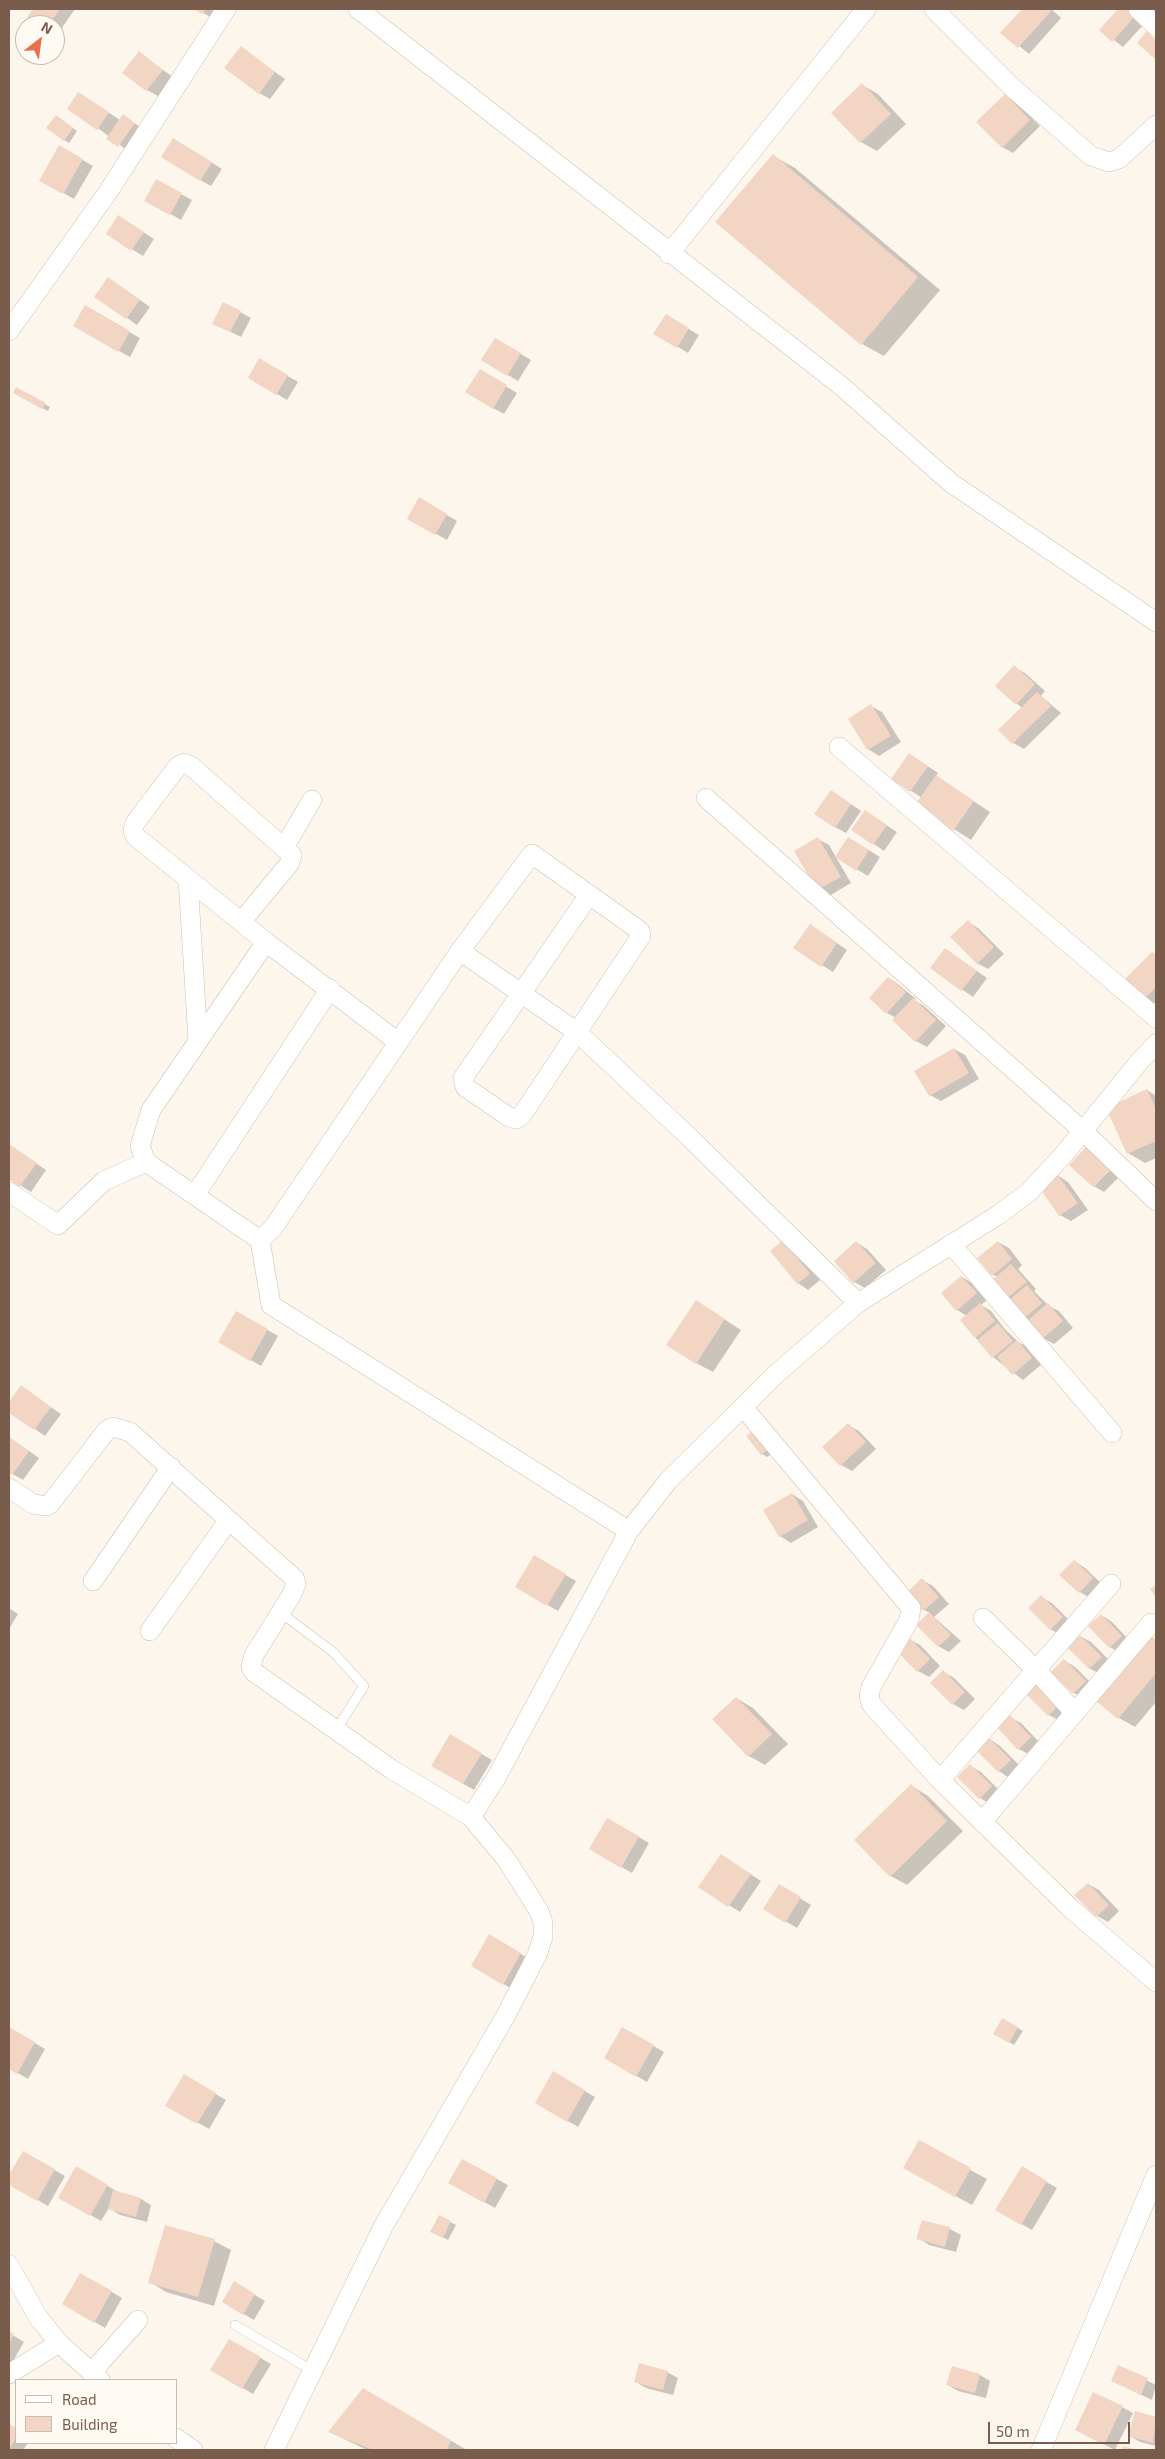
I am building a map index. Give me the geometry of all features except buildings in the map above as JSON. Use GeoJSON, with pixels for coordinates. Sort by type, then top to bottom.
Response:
{"type":"FeatureCollection","features":[{"type":"Feature","properties":{"kind":"street"},"geometry":{"type":"LineString","coordinates":[[9,331],[108,192],[226,9]]}},
{"type":"Feature","properties":{"kind":"street"},"geometry":{"type":"LineString","coordinates":[[358,9],[669,254],[838,384],[951,483],[1156,622]]}},
{"type":"Feature","properties":{"kind":"street"},"geometry":{"type":"LineString","coordinates":[[669,254],[866,9]]}},
{"type":"Feature","properties":{"kind":"street"},"geometry":{"type":"LineString","coordinates":[[934,9],[1014,89],[1091,156],[1109,162],[1119,159],[1156,126]]}},
{"type":"Feature","properties":{"kind":"street"},"geometry":{"type":"LineString","coordinates":[[1138,9],[1156,26]]}},
{"type":"Feature","properties":{"kind":"street"},"geometry":{"type":"LineString","coordinates":[[839,747],[1156,1018]]}},
{"type":"Feature","properties":{"kind":"street"},"geometry":{"type":"LineString","coordinates":[[241,922],[289,864],[292,855],[191,766],[184,763],[173,773],[135,823],[133,830],[135,836],[241,922],[266,942],[398,1042]]}},
{"type":"Feature","properties":{"kind":"street"},"geometry":{"type":"LineString","coordinates":[[706,798],[1083,1131],[1156,1201]]}},
{"type":"Feature","properties":{"kind":"street"},"geometry":{"type":"LineString","coordinates":[[284,846],[312,800]]}},
{"type":"Feature","properties":{"kind":"street"},"geometry":{"type":"LineString","coordinates":[[260,1240],[272,1228],[460,951],[532,854],[640,931],[641,936],[522,1115],[516,1119],[509,1117],[465,1087],[463,1078],[589,895]]}},
{"type":"Feature","properties":{"kind":"street"},"geometry":{"type":"LineString","coordinates":[[188,879],[198,1041]]}},
{"type":"Feature","properties":{"kind":"street"},"geometry":{"type":"LineString","coordinates":[[266,942],[151,1110],[140,1146],[146,1162],[260,1240],[271,1304],[629,1531]]}},
{"type":"Feature","properties":{"kind":"street"},"geometry":{"type":"LineString","coordinates":[[460,951],[576,1032],[689,1136],[858,1302]]}},
{"type":"Feature","properties":{"kind":"street"},"geometry":{"type":"LineString","coordinates":[[195,1195],[330,989]]}},
{"type":"Feature","properties":{"kind":"street"},"geometry":{"type":"LineString","coordinates":[[471,1817],[496,1778],[629,1531],[668,1481],[819,1335],[858,1302],[951,1244],[1029,1192],[1156,1044]]}},
{"type":"Feature","properties":{"kind":"street"},"geometry":{"type":"LineString","coordinates":[[9,1192],[58,1225],[104,1181],[146,1162]]}},
{"type":"Feature","properties":{"kind":"street"},"geometry":{"type":"LineString","coordinates":[[951,1244],[1112,1433]]}},
{"type":"Feature","properties":{"kind":"street"},"geometry":{"type":"LineString","coordinates":[[743,1407],[911,1608],[909,1620],[871,1687],[869,1695],[871,1704],[940,1780],[1069,1907],[1156,1982]]}},
{"type":"Feature","properties":{"kind":"street"},"geometry":{"type":"LineString","coordinates":[[9,1488],[33,1504],[40,1506],[50,1504],[102,1435],[113,1427],[130,1432],[295,1579],[295,1589],[254,1655],[251,1667],[254,1672],[436,1798],[471,1817],[506,1859],[539,1911],[543,1923],[543,1937],[537,1954],[505,2017],[384,2227],[274,2450]]}},
{"type":"Feature","properties":{"kind":"street"},"geometry":{"type":"LineString","coordinates":[[93,1581],[171,1467]]}},
{"type":"Feature","properties":{"kind":"street"},"geometry":{"type":"LineString","coordinates":[[150,1631],[228,1521]]}},
{"type":"Feature","properties":{"kind":"street"},"geometry":{"type":"LineString","coordinates":[[940,1780],[1112,1584]]}},
{"type":"Feature","properties":{"kind":"street"},"geometry":{"type":"LineString","coordinates":[[983,1618],[1036,1670],[1074,1713]]}},
{"type":"Feature","properties":{"kind":"street"},"geometry":{"type":"LineString","coordinates":[[982,1822],[1151,1623]]}},
{"type":"Feature","properties":{"kind":"street"},"geometry":{"type":"LineString","coordinates":[[1042,2450],[1156,2175]]}},
{"type":"Feature","properties":{"kind":"street"},"geometry":{"type":"LineString","coordinates":[[9,2265],[38,2317],[58,2343],[95,2377],[138,2320]]}},
{"type":"Feature","properties":{"kind":"street"},"geometry":{"type":"LineString","coordinates":[[9,2374],[58,2343]]}},
{"type":"Feature","properties":{"kind":"street"},"geometry":{"type":"LineString","coordinates":[[178,2439],[193,2450]]}},
{"type":"Feature","properties":{"kind":"lane"},"geometry":{"type":"LineString","coordinates":[[280,1613],[333,1652],[364,1686],[336,1730]]}},
{"type":"Feature","properties":{"kind":"lane"},"geometry":{"type":"LineString","coordinates":[[235,2325],[313,2371]]}}]}
